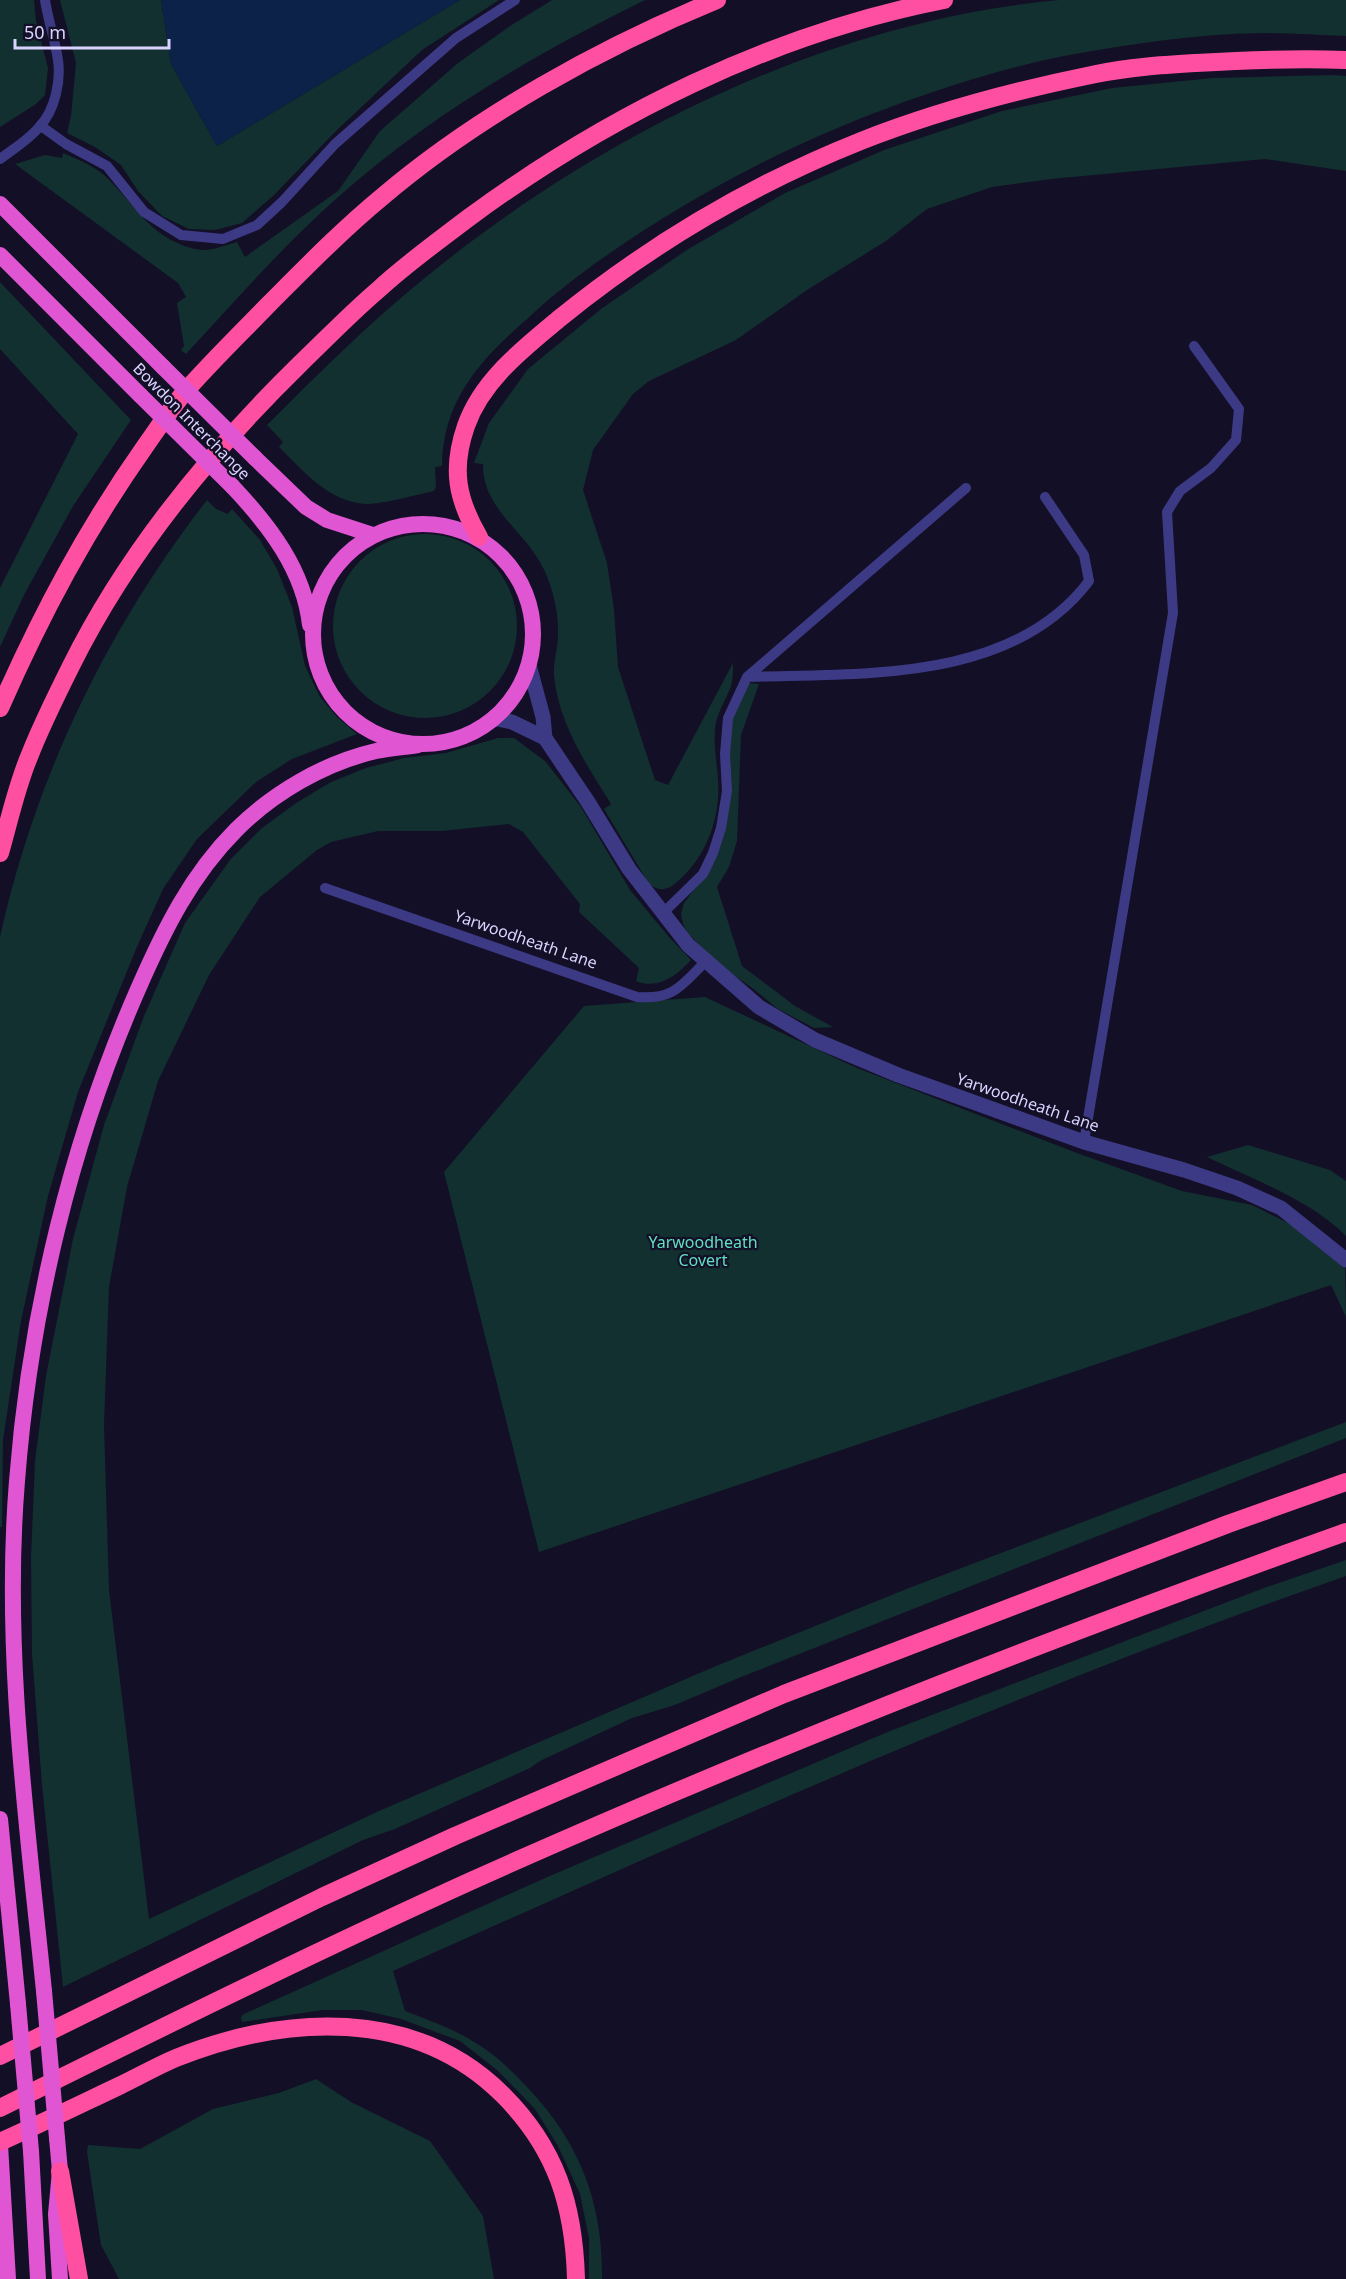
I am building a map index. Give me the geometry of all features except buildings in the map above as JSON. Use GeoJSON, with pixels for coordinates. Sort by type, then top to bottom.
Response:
{"type":"FeatureCollection","features":[{"type":"Feature","properties":{"kind":"highway"},"geometry":{"type":"LineString","coordinates":[[0,708],[30,639],[72,559],[125,474],[182,396],[286,287],[382,196],[455,141],[597,55],[671,19],[717,0]]}},
{"type":"Feature","properties":{"kind":"highway"},"geometry":{"type":"LineString","coordinates":[[0,853],[27,759],[71,664],[117,585],[171,508],[226,441],[273,390],[379,288],[430,246],[539,168],[666,96],[745,61],[826,31],[944,0]]}},
{"type":"Feature","properties":{"kind":"highway"},"geometry":{"type":"LineString","coordinates":[[479,537],[464,512],[458,483],[459,452],[466,425],[479,399],[500,371],[586,297],[696,223],[748,194],[804,166],[917,120],[1098,73],[1148,66],[1224,61],[1346,60]]}},
{"type":"Feature","properties":{"kind":"highway","name":"Bowdon Interchange"},"geometry":{"type":"LineString","coordinates":[[0,204],[306,507],[327,520],[373,535]]}},
{"type":"Feature","properties":{"kind":"highway","name":"Bowdon Interchange"},"geometry":{"type":"LineString","coordinates":[[0,255],[232,486],[265,522],[288,560],[309,613],[319,673],[334,701],[358,724],[387,739],[418,745]]}},
{"type":"Feature","properties":{"kind":"highway"},"geometry":{"type":"LineString","coordinates":[[79,2279],[60,2171],[19,1736],[14,1640],[16,1493],[26,1401],[39,1316],[76,1162],[100,1085],[129,1011],[182,899],[207,862],[236,829],[267,803],[302,780],[340,763],[376,751],[453,741],[484,727],[509,704],[529,665],[534,645],[532,613],[522,583],[504,557],[479,537],[461,528],[434,524],[414,524],[373,535],[340,561],[326,581],[317,607],[312,641]]}},
{"type":"Feature","properties":{"kind":"highway"},"geometry":{"type":"LineString","coordinates":[[1228,1524],[1346,1471]]}},
{"type":"Feature","properties":{"kind":"highway"},"geometry":{"type":"LineString","coordinates":[[0,2056],[226,1943],[466,1831],[784,1694],[1228,1524],[1346,1482]]}},
{"type":"Feature","properties":{"kind":"highway"},"geometry":{"type":"LineString","coordinates":[[0,2108],[343,1940],[620,1815],[957,1676],[1346,1532]]}},
{"type":"Feature","properties":{"kind":"highway"},"geometry":{"type":"LineString","coordinates":[[0,1819],[31,2151],[38,2279]]}},
{"type":"Feature","properties":{"kind":"highway"},"geometry":{"type":"LineString","coordinates":[[8,2279],[0,2144],[176,2058],[224,2043],[281,2030],[323,2025],[357,2026],[398,2034],[431,2046],[462,2062],[493,2085],[517,2109],[539,2140],[559,2177],[569,2210],[575,2250],[576,2279]]}},
{"type":"Feature","properties":{"kind":"highway"},"geometry":{"type":"LineString","coordinates":[[60,2171],[56,2214],[60,2279]]}},
{"type":"Feature","properties":{"kind":"street","name":"Yarwoodheath Lane"},"geometry":{"type":"LineString","coordinates":[[529,665],[543,717],[545,738],[629,869],[688,945],[759,1007],[815,1040],[898,1075],[1084,1142],[1238,1188],[1281,1209],[1346,1260]]}},
{"type":"Feature","properties":{"kind":"street"},"geometry":{"type":"LineString","coordinates":[[493,718],[512,722],[545,738]]}},
{"type":"Feature","properties":{"kind":"lane"},"geometry":{"type":"LineString","coordinates":[[0,159],[41,126],[51,109],[58,84],[58,60],[45,0]]}},
{"type":"Feature","properties":{"kind":"lane"},"geometry":{"type":"LineString","coordinates":[[41,126],[66,144],[107,166],[144,212],[181,235],[223,239],[257,225],[282,202],[335,144],[456,38],[515,0]]}},
{"type":"Feature","properties":{"kind":"lane"},"geometry":{"type":"LineString","coordinates":[[1084,1142],[1173,613],[1167,512],[1180,491],[1211,468],[1236,440],[1239,409],[1194,346]]}},
{"type":"Feature","properties":{"kind":"lane"},"geometry":{"type":"LineString","coordinates":[[663,913],[703,874],[713,853],[721,828],[727,791],[724,754],[728,717],[747,677],[966,488]]}},
{"type":"Feature","properties":{"kind":"lane"},"geometry":{"type":"LineString","coordinates":[[747,677],[896,670],[951,663],[1001,648],[1044,623],[1073,601],[1089,581],[1084,555],[1045,497]]}},
{"type":"Feature","properties":{"kind":"lane","name":"Yarwoodheath Lane"},"geometry":{"type":"LineString","coordinates":[[325,888],[637,997],[656,998],[671,993],[682,986],[706,961]]}},
{"type":"Feature","properties":{"kind":"green space"},"geometry":{"type":"Polygon","coordinates":[[[0,0],[34,0],[36,21],[48,68],[45,95],[36,104],[0,127],[0,0]]]}},
{"type":"Feature","properties":{"kind":"green space"},"geometry":{"type":"Polygon","coordinates":[[[60,0],[161,0],[171,64],[217,146],[460,0],[499,0],[422,50],[336,131],[274,195],[242,223],[215,230],[189,229],[162,216],[138,191],[121,165],[95,147],[67,133],[76,63],[60,0]]]}},
{"type":"Feature","properties":{"kind":"green space"},"geometry":{"type":"Polygon","coordinates":[[[552,0],[645,0],[563,42],[484,88],[408,140],[317,216],[186,354],[181,350],[184,346],[177,303],[186,297],[178,283],[15,164],[45,155],[62,158],[63,153],[104,175],[146,220],[169,239],[201,250],[214,249],[237,242],[245,257],[338,191],[380,131],[458,63],[552,0]]]}},
{"type":"Feature","properties":{"kind":"green space"},"geometry":{"type":"Polygon","coordinates":[[[1059,0],[1346,0],[1346,36],[1236,34],[1116,47],[1016,67],[947,87],[885,109],[797,146],[714,188],[633,238],[593,265],[551,298],[494,350],[467,383],[449,421],[442,466],[435,467],[436,487],[434,491],[382,503],[353,502],[340,498],[318,484],[279,447],[283,442],[267,425],[384,312],[494,225],[567,176],[643,132],[723,92],[804,59],[888,32],[973,12],[1059,0]]]}},
{"type":"Feature","properties":{"kind":"green space"},"geometry":{"type":"Polygon","coordinates":[[[1346,76],[1346,171],[1265,159],[1051,179],[992,187],[927,209],[886,241],[807,290],[736,340],[649,381],[633,394],[593,450],[583,490],[607,563],[614,609],[618,667],[655,780],[668,785],[733,663],[731,686],[719,712],[715,729],[718,789],[717,810],[711,833],[694,864],[674,885],[660,889],[652,887],[604,809],[611,804],[575,743],[562,711],[554,676],[558,626],[554,598],[548,580],[533,551],[489,493],[484,479],[483,464],[474,463],[489,423],[528,369],[601,309],[685,251],[785,193],[884,150],[1002,111],[1112,88],[1213,78],[1346,76]]]}},
{"type":"Feature","properties":{"kind":"green space"},"geometry":{"type":"Polygon","coordinates":[[[0,282],[131,420],[73,506],[24,595],[0,647],[0,588],[78,434],[0,349],[0,282]]]}},
{"type":"Feature","properties":{"kind":"green space"},"geometry":{"type":"Polygon","coordinates":[[[207,500],[216,509],[228,514],[232,509],[260,540],[277,569],[292,607],[305,666],[320,697],[337,717],[357,734],[292,759],[256,782],[197,839],[163,889],[78,1092],[48,1196],[21,1321],[3,1440],[2,1527],[0,1527],[0,937],[33,820],[79,707],[137,600],[207,500]]]}},
{"type":"Feature","properties":{"kind":"green space"},"geometry":{"type":"Polygon","coordinates":[[[425,534],[443,535],[460,541],[476,549],[490,561],[502,575],[510,591],[516,608],[516,644],[510,661],[502,677],[490,691],[476,703],[460,711],[443,717],[425,718],[407,717],[390,711],[374,703],[360,691],[348,677],[340,661],[334,644],[333,626],[334,608],[340,591],[348,575],[360,561],[374,549],[390,541],[407,535],[425,534]]]}},
{"type":"Feature","properties":{"kind":"green space"},"geometry":{"type":"Polygon","coordinates":[[[747,683],[759,684],[741,735],[737,841],[729,867],[717,887],[742,966],[795,1006],[833,1027],[814,1028],[778,1009],[718,965],[687,932],[683,924],[681,914],[684,903],[715,861],[725,829],[730,721],[747,683]]]}},
{"type":"Feature","properties":{"kind":"green space"},"geometry":{"type":"Polygon","coordinates":[[[498,738],[514,738],[545,761],[581,807],[630,890],[691,960],[673,976],[660,983],[636,981],[639,968],[579,912],[580,904],[523,832],[509,824],[441,831],[378,831],[331,842],[317,850],[260,897],[209,975],[158,1081],[127,1187],[109,1287],[104,1425],[109,1590],[149,1919],[379,1811],[716,1666],[909,1588],[1346,1422],[1346,1438],[675,1705],[632,1718],[540,1761],[530,1768],[395,1829],[363,1840],[63,1987],[42,1785],[32,1654],[31,1558],[35,1461],[46,1376],[73,1239],[104,1125],[144,1016],[185,923],[230,860],[262,828],[296,803],[331,782],[366,768],[404,758],[446,753],[498,738]]]}},
{"type":"Feature","properties":{"kind":"green space","name":"Yarwoodheath Covert"},"geometry":{"type":"Polygon","coordinates":[[[705,997],[857,1068],[1077,1153],[1182,1191],[1252,1205],[1300,1229],[1345,1266],[1346,1317],[1331,1285],[539,1552],[444,1172],[584,1006],[705,997]]]}},
{"type":"Feature","properties":{"kind":"green space"},"geometry":{"type":"Polygon","coordinates":[[[1248,1145],[1330,1170],[1346,1181],[1346,1236],[1332,1223],[1299,1201],[1207,1157],[1248,1145]]]}},
{"type":"Feature","properties":{"kind":"green space"},"geometry":{"type":"Polygon","coordinates":[[[1346,1560],[1346,1576],[1104,1666],[865,1763],[393,1971],[405,2011],[459,2033],[490,2053],[528,2088],[562,2130],[575,2153],[593,2200],[601,2251],[602,2279],[589,2279],[589,2238],[580,2194],[558,2146],[535,2109],[497,2070],[460,2041],[401,2019],[362,2010],[323,2010],[242,2022],[241,2017],[244,2014],[545,1878],[890,1731],[1264,1588],[1346,1560]]]}},
{"type":"Feature","properties":{"kind":"green space"},"geometry":{"type":"Polygon","coordinates":[[[316,2079],[351,2102],[430,2141],[483,2216],[494,2279],[119,2279],[101,2245],[87,2152],[88,2145],[140,2149],[213,2109],[279,2093],[316,2079]]]}},
{"type":"Feature","properties":{"kind":"water"},"geometry":{"type":"Polygon","coordinates":[[[161,0],[460,0],[217,146],[171,64],[161,0]]]}}]}
